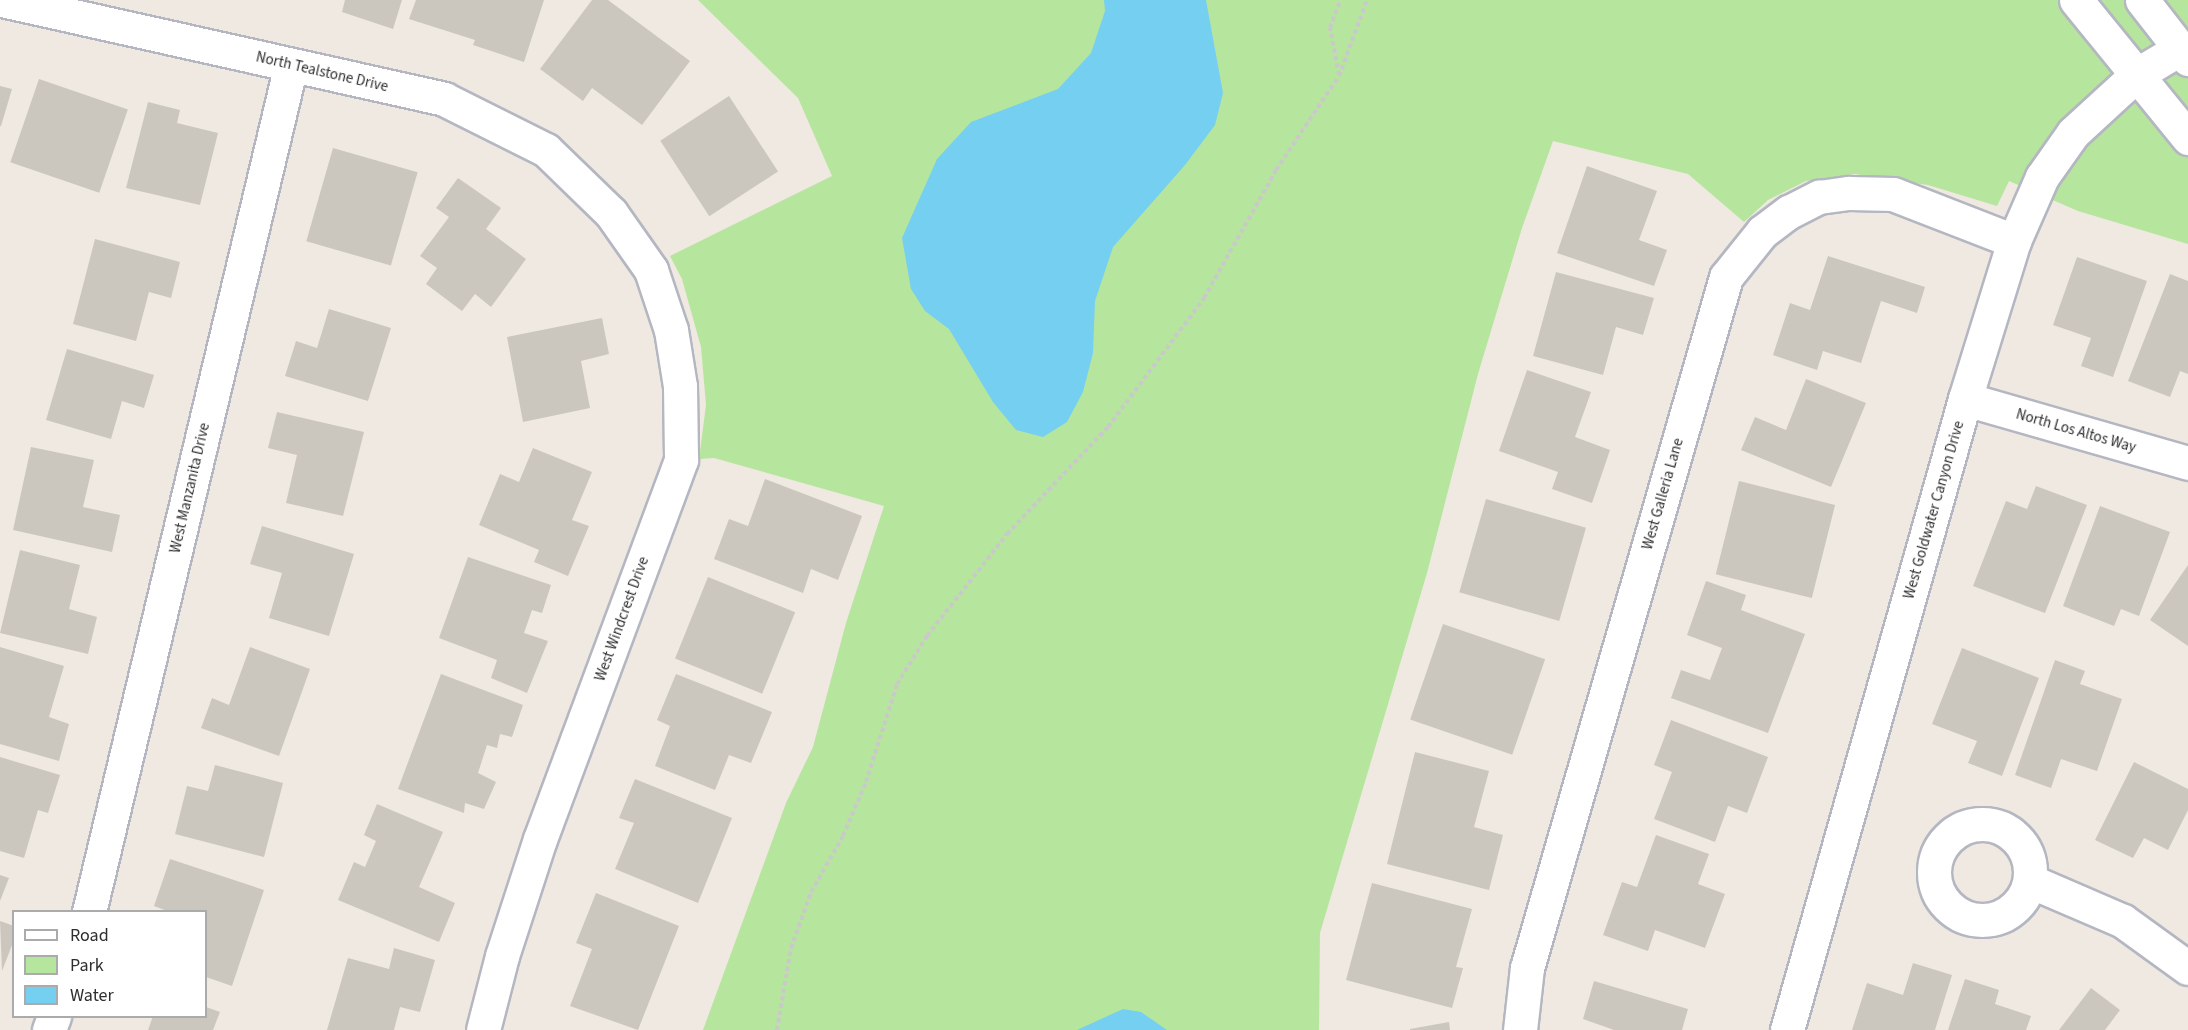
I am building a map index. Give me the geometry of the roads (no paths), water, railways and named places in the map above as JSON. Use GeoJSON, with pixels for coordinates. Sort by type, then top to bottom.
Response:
{"type":"FeatureCollection","features":[{"type":"Feature","properties":{"kind":"street","name":"North Tealstone Drive"},"geometry":{"type":"LineString","coordinates":[[2,0],[444,99],[496,122],[546,150],[611,213]]}},
{"type":"Feature","properties":{"kind":"street"},"geometry":{"type":"LineString","coordinates":[[2076,0],[2188,138]]}},
{"type":"Feature","properties":{"kind":"street"},"geometry":{"type":"LineString","coordinates":[[2142,0],[2183,54]]}},
{"type":"Feature","properties":{"kind":"street","name":"West Goldwater Canyon Drive"},"geometry":{"type":"LineString","coordinates":[[1787,1030],[1965,399],[2014,242],[2042,177],[2073,133],[2136,75],[2183,54]]}},
{"type":"Feature","properties":{"kind":"street","name":"West Manzanita Drive"},"geometry":{"type":"LineString","coordinates":[[89,910],[291,65]]}},
{"type":"Feature","properties":{"kind":"street","name":"West Galleria Lane"},"geometry":{"type":"LineString","coordinates":[[1520,1030],[1527,968],[1726,277],[1762,232],[1789,212],[1819,197],[1849,193],[1893,194],[2014,242]]}},
{"type":"Feature","properties":{"kind":"street","name":"West Windcrest Drive"},"geometry":{"type":"LineString","coordinates":[[483,1030],[502,956],[540,839],[681,460],[680,386],[671,330],[651,270],[611,213]]}},
{"type":"Feature","properties":{"kind":"street","name":"North Los Altos Way"},"geometry":{"type":"LineString","coordinates":[[1965,399],[2188,463]]}},
{"type":"Feature","properties":{"kind":"street"},"geometry":{"type":"LineString","coordinates":[[2030,881],[2124,921],[2188,968]]}},
{"type":"Feature","properties":{"kind":"water"},"geometry":{"type":"Polygon","coordinates":[[[1104,0],[1206,0],[1223,93],[1215,125],[1185,165],[1113,247],[1095,301],[1093,353],[1083,392],[1067,422],[1043,437],[1016,430],[993,402],[949,329],[925,311],[911,289],[902,238],[937,159],[971,122],[1058,89],[1091,53],[1105,11],[1104,0]]]}},
{"type":"Feature","properties":{"kind":"water"},"geometry":{"type":"Polygon","coordinates":[[[1123,1009],[1141,1012],[1167,1030],[1077,1030],[1123,1009]]]}}]}
